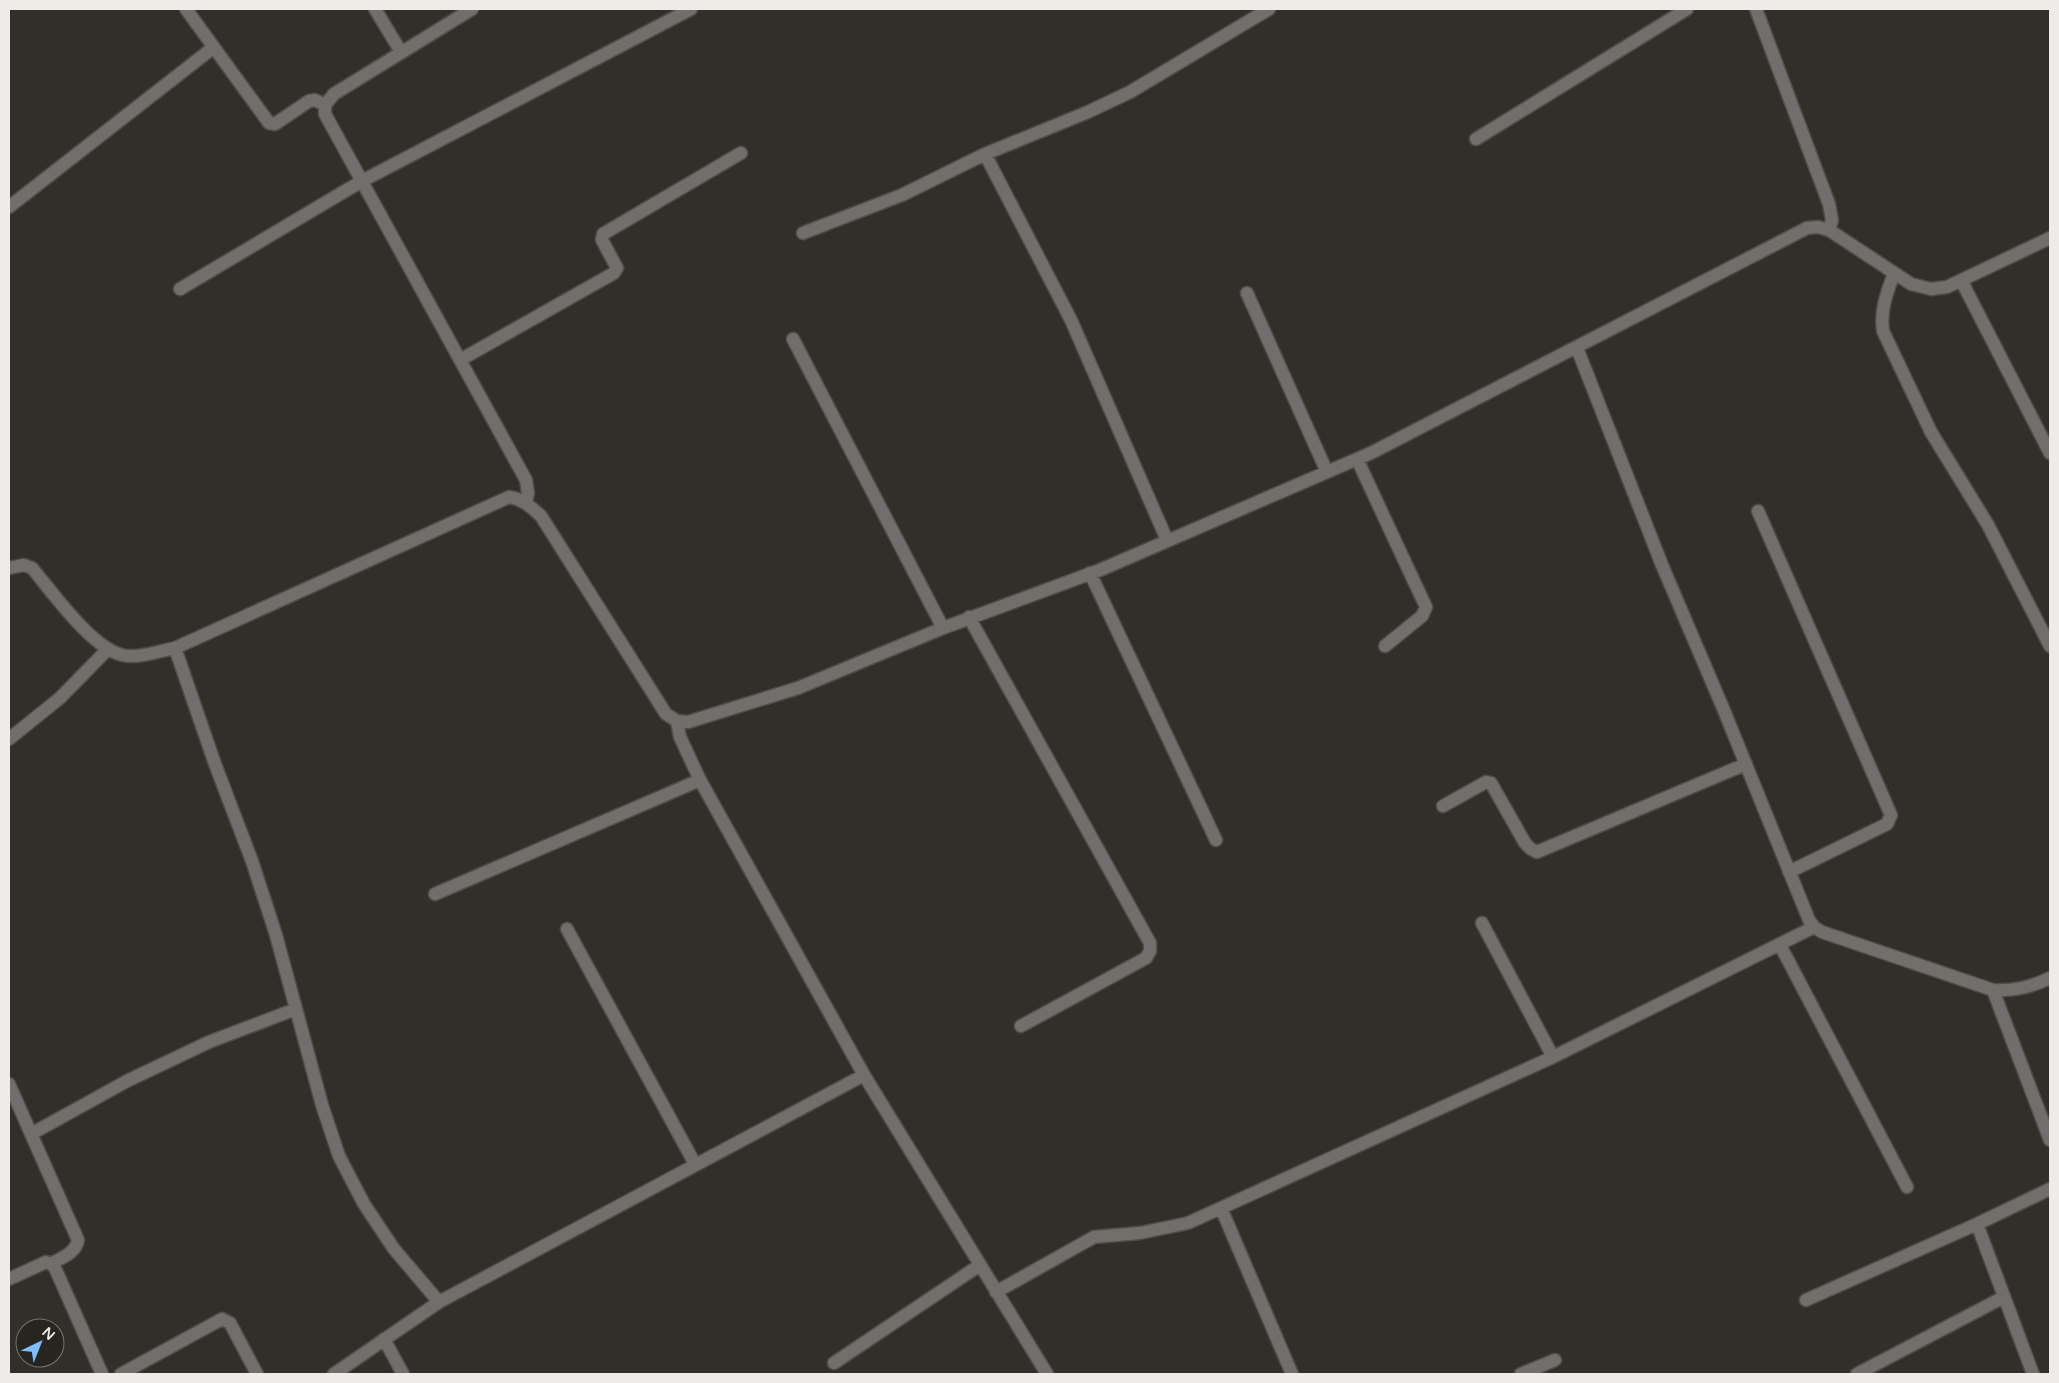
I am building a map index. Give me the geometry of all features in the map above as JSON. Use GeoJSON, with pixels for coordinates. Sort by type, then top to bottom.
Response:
{"type":"FeatureCollection","features":[{"type":"Feature","properties":{"kind":"street"},"geometry":{"type":"LineString","coordinates":[[186,9],[269,123],[276,124],[309,100],[315,100],[324,105]]}},
{"type":"Feature","properties":{"kind":"street"},"geometry":{"type":"LineString","coordinates":[[374,9],[402,52]]}},
{"type":"Feature","properties":{"kind":"street"},"geometry":{"type":"LineString","coordinates":[[472,9],[334,94],[324,105],[325,114],[526,480],[528,493],[526,502]]}},
{"type":"Feature","properties":{"kind":"street"},"geometry":{"type":"LineString","coordinates":[[180,289],[362,181],[691,9]]}},
{"type":"Feature","properties":{"kind":"street"},"geometry":{"type":"LineString","coordinates":[[803,233],[902,195],[986,154],[1088,112],[1130,92],[1269,9]]}},
{"type":"Feature","properties":{"kind":"street"},"geometry":{"type":"LineString","coordinates":[[1476,139],[1687,9]]}},
{"type":"Feature","properties":{"kind":"street"},"geometry":{"type":"LineString","coordinates":[[1756,9],[1829,204],[1832,220],[1829,230]]}},
{"type":"Feature","properties":{"kind":"street"},"geometry":{"type":"LineString","coordinates":[[9,207],[214,47]]}},
{"type":"Feature","properties":{"kind":"street"},"geometry":{"type":"LineString","coordinates":[[460,360],[614,274],[617,268],[616,263],[602,240],[604,234],[741,154]]}},
{"type":"Feature","properties":{"kind":"street"},"geometry":{"type":"LineString","coordinates":[[986,154],[1071,320],[1167,540]]}},
{"type":"Feature","properties":{"kind":"street"},"geometry":{"type":"LineString","coordinates":[[9,568],[24,565],[32,568],[91,636],[107,650],[124,655],[142,654],[175,648],[509,498],[517,498],[526,502],[541,516],[666,714],[677,721],[688,722],[798,688],[943,628],[1090,573],[1326,472],[1577,348],[1807,228],[1818,227],[1829,230],[1911,284],[1931,289],[1947,286],[1961,280],[2050,238]]}},
{"type":"Feature","properties":{"kind":"street"},"geometry":{"type":"LineString","coordinates":[[1894,273],[1883,305],[1881,317],[1884,331],[1931,432],[1988,525],[2050,646]]}},
{"type":"Feature","properties":{"kind":"street"},"geometry":{"type":"LineString","coordinates":[[1961,280],[2050,453]]}},
{"type":"Feature","properties":{"kind":"street"},"geometry":{"type":"LineString","coordinates":[[1246,293],[1326,472]]}},
{"type":"Feature","properties":{"kind":"street"},"geometry":{"type":"LineString","coordinates":[[793,340],[943,628]]}},
{"type":"Feature","properties":{"kind":"street"},"geometry":{"type":"LineString","coordinates":[[1577,348],[1662,565],[1809,920],[1814,928],[1993,990],[2012,991],[2035,985],[2050,978]]}},
{"type":"Feature","properties":{"kind":"street"},"geometry":{"type":"LineString","coordinates":[[1357,458],[1426,607],[1422,616],[1385,646]]}},
{"type":"Feature","properties":{"kind":"street"},"geometry":{"type":"LineString","coordinates":[[1758,511],[1891,815],[1887,824],[1789,872]]}},
{"type":"Feature","properties":{"kind":"street"},"geometry":{"type":"LineString","coordinates":[[1090,573],[1216,840]]}},
{"type":"Feature","properties":{"kind":"street"},"geometry":{"type":"LineString","coordinates":[[969,618],[1150,942],[1150,951],[1146,958],[1021,1026]]}},
{"type":"Feature","properties":{"kind":"street"},"geometry":{"type":"LineString","coordinates":[[175,648],[215,764],[252,861],[276,935],[322,1104],[339,1156],[364,1204],[394,1249],[439,1302]]}},
{"type":"Feature","properties":{"kind":"street"},"geometry":{"type":"LineString","coordinates":[[9,739],[60,698],[107,650]]}},
{"type":"Feature","properties":{"kind":"street"},"geometry":{"type":"LineString","coordinates":[[677,721],[680,737],[700,780],[864,1075],[1046,1374]]}},
{"type":"Feature","properties":{"kind":"street"},"geometry":{"type":"LineString","coordinates":[[1443,806],[1486,782],[1491,783],[1525,843],[1531,850],[1537,852],[1746,764]]}},
{"type":"Feature","properties":{"kind":"street"},"geometry":{"type":"LineString","coordinates":[[435,894],[700,780]]}},
{"type":"Feature","properties":{"kind":"street"},"geometry":{"type":"LineString","coordinates":[[1482,923],[1553,1057]]}},
{"type":"Feature","properties":{"kind":"street"},"geometry":{"type":"LineString","coordinates":[[996,1292],[1094,1237],[1168,1228],[1188,1223],[1553,1057],[1814,928]]}},
{"type":"Feature","properties":{"kind":"street"},"geometry":{"type":"LineString","coordinates":[[567,929],[695,1164]]}},
{"type":"Feature","properties":{"kind":"street"},"geometry":{"type":"LineString","coordinates":[[1780,944],[1907,1187]]}},
{"type":"Feature","properties":{"kind":"street"},"geometry":{"type":"LineString","coordinates":[[1993,990],[2050,1140]]}},
{"type":"Feature","properties":{"kind":"street"},"geometry":{"type":"LineString","coordinates":[[31,1134],[152,1069],[209,1042],[296,1009]]}},
{"type":"Feature","properties":{"kind":"street"},"geometry":{"type":"LineString","coordinates":[[334,1374],[439,1302],[864,1075]]}},
{"type":"Feature","properties":{"kind":"street"},"geometry":{"type":"LineString","coordinates":[[9,1084],[78,1240],[77,1246],[72,1251],[51,1264]]}},
{"type":"Feature","properties":{"kind":"street"},"geometry":{"type":"LineString","coordinates":[[1806,1300],[1977,1224],[2050,1189]]}},
{"type":"Feature","properties":{"kind":"street"},"geometry":{"type":"LineString","coordinates":[[1221,1208],[1292,1374]]}},
{"type":"Feature","properties":{"kind":"street"},"geometry":{"type":"LineString","coordinates":[[1977,1224],[2033,1374]]}},
{"type":"Feature","properties":{"kind":"street"},"geometry":{"type":"LineString","coordinates":[[9,1279],[46,1262],[55,1268],[102,1374]]}},
{"type":"Feature","properties":{"kind":"street"},"geometry":{"type":"LineString","coordinates":[[834,1364],[980,1265]]}},
{"type":"Feature","properties":{"kind":"street"},"geometry":{"type":"LineString","coordinates":[[1857,1374],[2004,1297]]}},
{"type":"Feature","properties":{"kind":"street"},"geometry":{"type":"LineString","coordinates":[[122,1374],[222,1319],[230,1323],[257,1374]]}},
{"type":"Feature","properties":{"kind":"street"},"geometry":{"type":"LineString","coordinates":[[384,1339],[403,1374]]}},
{"type":"Feature","properties":{"kind":"street"},"geometry":{"type":"LineString","coordinates":[[1521,1374],[1556,1360]]}}]}
